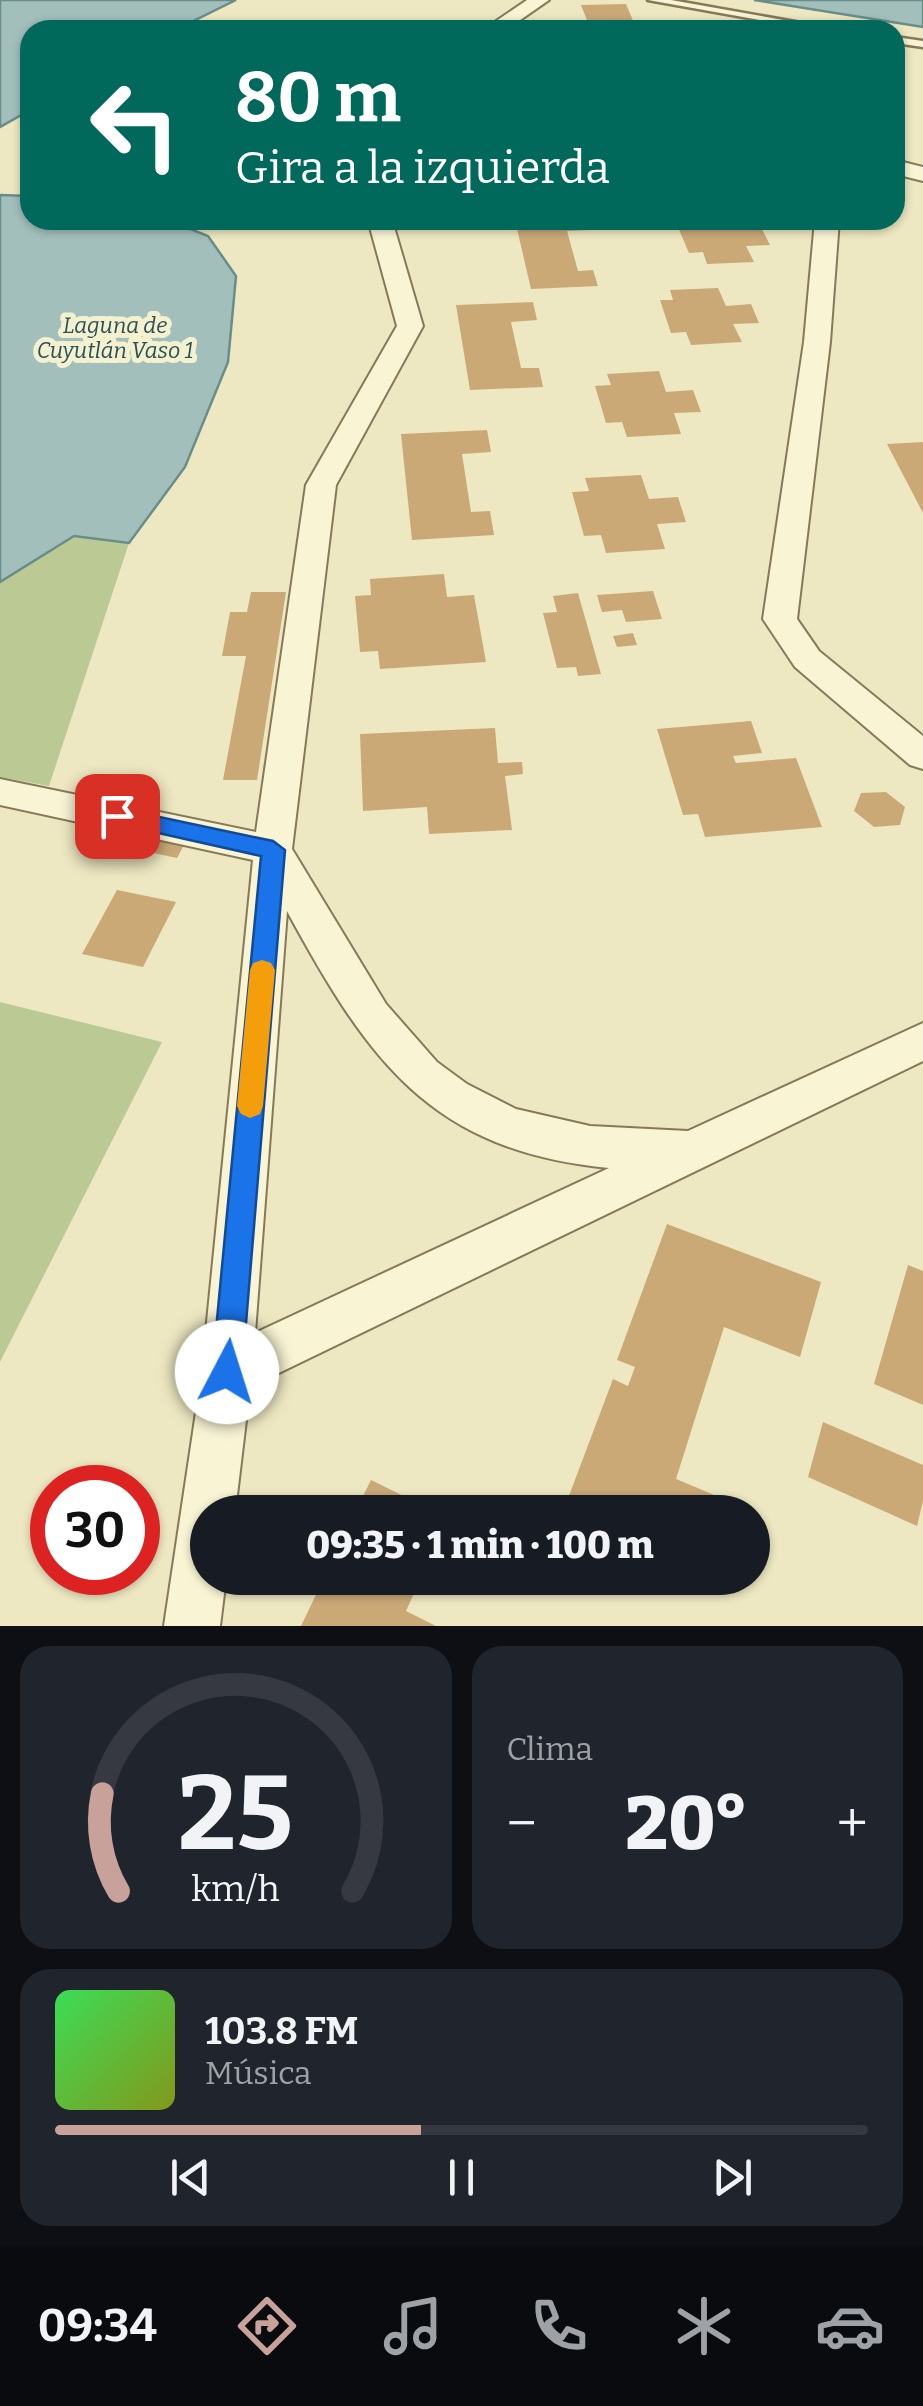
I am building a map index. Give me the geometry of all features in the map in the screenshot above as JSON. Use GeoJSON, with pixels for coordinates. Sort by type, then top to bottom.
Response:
{"type":"FeatureCollection","features":[{"type":"Feature","properties":{"kind":"street"},"geometry":{"type":"LineString","coordinates":[[509,20],[540,0]]}},
{"type":"Feature","properties":{"kind":"street"},"geometry":{"type":"LineString","coordinates":[[210,1495],[227,1372],[273,850],[320,485],[410,326],[383,230]]}},
{"type":"Feature","properties":{"kind":"street"},"geometry":{"type":"LineString","coordinates":[[825,230],[817,342],[780,619],[807,659],[923,756]]}},
{"type":"Feature","properties":{"kind":"street"},"geometry":{"type":"LineString","coordinates":[[0,792],[273,850],[370,1014],[410,1064],[462,1104],[534,1135],[594,1147],[686,1151]]}},
{"type":"Feature","properties":{"kind":"street"},"geometry":{"type":"LineString","coordinates":[[227,1372],[923,1041]]}},
{"type":"Feature","properties":{"kind":"street"},"geometry":{"type":"LineString","coordinates":[[192,1626],[196,1595]]}},
{"type":"Feature","properties":{"kind":"lane"},"geometry":{"type":"LineString","coordinates":[[653,0],[775,20]]}},
{"type":"Feature","properties":{"kind":"green space"},"geometry":{"type":"Polygon","coordinates":[[[74,536],[129,543],[49,786],[0,777],[0,582],[74,536]]]}},
{"type":"Feature","properties":{"kind":"green space"},"geometry":{"type":"Polygon","coordinates":[[[0,1002],[162,1042],[0,1362],[0,1002]]]}},
{"type":"Feature","properties":{"kind":"water"},"geometry":{"type":"Polygon","coordinates":[[[0,0],[236,0],[195,20],[20,20],[20,116],[0,127],[0,0]]]}},
{"type":"Feature","properties":{"kind":"water"},"geometry":{"type":"Polygon","coordinates":[[[754,0],[923,0],[923,27],[905,24],[905,20],[879,20],[754,0]]]}},
{"type":"Feature","properties":{"kind":"water","name":"Laguna de Cuyutlán Vaso 1"},"geometry":{"type":"Polygon","coordinates":[[[0,195],[20,196],[20,230],[193,230],[208,236],[236,276],[228,362],[185,467],[129,543],[74,536],[0,582],[0,195]]]}},
{"type":"Feature","properties":{"kind":"building"},"geometry":{"type":"Polygon","coordinates":[[[626,4],[633,20],[587,20],[581,5],[626,4]]]}},
{"type":"Feature","properties":{"kind":"building"},"geometry":{"type":"Polygon","coordinates":[[[517,230],[591,230],[567,231],[578,271],[593,270],[598,286],[531,289],[517,230]]]}},
{"type":"Feature","properties":{"kind":"building"},"geometry":{"type":"Polygon","coordinates":[[[679,230],[762,230],[770,245],[746,246],[754,262],[707,264],[703,252],[689,253],[679,230]]]}},
{"type":"Feature","properties":{"kind":"building"},"geometry":{"type":"Polygon","coordinates":[[[718,288],[726,306],[751,304],[759,323],[733,324],[742,342],[691,345],[686,332],[671,333],[660,300],[673,300],[670,290],[718,288]]]}},
{"type":"Feature","properties":{"kind":"building"},"geometry":{"type":"Polygon","coordinates":[[[533,302],[537,320],[511,322],[521,368],[539,368],[543,387],[470,390],[456,305],[533,302]]]}},
{"type":"Feature","properties":{"kind":"building"},"geometry":{"type":"Polygon","coordinates":[[[659,371],[666,392],[693,390],[701,412],[674,413],[681,434],[627,437],[622,422],[606,423],[595,386],[611,385],[607,374],[659,371]]]}},
{"type":"Feature","properties":{"kind":"building"},"geometry":{"type":"Polygon","coordinates":[[[487,430],[491,452],[462,454],[471,512],[490,511],[494,535],[412,540],[401,434],[487,430]]]}},
{"type":"Feature","properties":{"kind":"building"},"geometry":{"type":"Polygon","coordinates":[[[923,442],[923,513],[887,444],[923,442]]]}},
{"type":"Feature","properties":{"kind":"building"},"geometry":{"type":"Polygon","coordinates":[[[641,475],[649,499],[678,497],[686,522],[657,524],[665,549],[606,553],[601,535],[584,536],[572,492],[589,491],[585,478],[641,475]]]}},
{"type":"Feature","properties":{"kind":"building"},"geometry":{"type":"Polygon","coordinates":[[[444,574],[447,597],[474,595],[486,662],[380,669],[378,651],[360,652],[355,596],[371,595],[370,579],[444,574]]]}},
{"type":"Feature","properties":{"kind":"building"},"geometry":{"type":"Polygon","coordinates":[[[653,591],[662,619],[626,622],[622,610],[602,612],[597,595],[653,591]]]}},
{"type":"Feature","properties":{"kind":"building"},"geometry":{"type":"Polygon","coordinates":[[[251,592],[286,592],[257,780],[223,780],[246,656],[222,656],[230,612],[247,612],[251,592]]]}},
{"type":"Feature","properties":{"kind":"building"},"geometry":{"type":"Polygon","coordinates":[[[578,593],[601,674],[578,676],[576,667],[557,668],[543,613],[557,612],[553,596],[578,593]]]}},
{"type":"Feature","properties":{"kind":"building"},"geometry":{"type":"Polygon","coordinates":[[[633,633],[637,645],[617,647],[613,636],[633,633]]]}},
{"type":"Feature","properties":{"kind":"building"},"geometry":{"type":"Polygon","coordinates":[[[751,721],[762,753],[733,756],[736,763],[796,758],[822,827],[705,837],[698,814],[683,815],[657,729],[751,721]]]}},
{"type":"Feature","properties":{"kind":"building"},"geometry":{"type":"Polygon","coordinates":[[[495,728],[498,763],[522,762],[523,774],[505,776],[512,830],[429,834],[427,807],[363,811],[360,734],[495,728]]]}},
{"type":"Feature","properties":{"kind":"building"},"geometry":{"type":"Polygon","coordinates":[[[886,792],[905,807],[900,825],[874,827],[854,811],[861,793],[886,792]]]}},
{"type":"Feature","properties":{"kind":"building"},"geometry":{"type":"Polygon","coordinates":[[[152,826],[190,834],[177,858],[139,850],[152,826]]]}},
{"type":"Feature","properties":{"kind":"building"},"geometry":{"type":"Polygon","coordinates":[[[117,890],[176,902],[143,967],[82,954],[117,890]]]}},
{"type":"Feature","properties":{"kind":"building"},"geometry":{"type":"Polygon","coordinates":[[[667,1224],[821,1282],[800,1357],[724,1327],[676,1479],[714,1495],[569,1495],[613,1379],[628,1386],[635,1367],[617,1360],[667,1224]]]}},
{"type":"Feature","properties":{"kind":"building"},"geometry":{"type":"Polygon","coordinates":[[[908,1265],[923,1271],[923,1405],[874,1384],[908,1265]]]}},
{"type":"Feature","properties":{"kind":"building"},"geometry":{"type":"Polygon","coordinates":[[[823,1422],[923,1465],[923,1501],[917,1526],[808,1477],[823,1422]]]}},
{"type":"Feature","properties":{"kind":"building"},"geometry":{"type":"Polygon","coordinates":[[[371,1480],[401,1495],[364,1495],[371,1480]]]}},
{"type":"Feature","properties":{"kind":"building"},"geometry":{"type":"Polygon","coordinates":[[[316,1595],[413,1595],[406,1611],[436,1626],[301,1626],[316,1595]]]}},
{"type":"Feature","properties":{"kind":"slow traffic"},"geometry":{"type":"LineString","coordinates":[[250,1106],[262,970]]}},
{"type":"Feature","properties":{"kind":"route"},"geometry":{"type":"LineString","coordinates":[[117,816],[273,850],[227,1372]]}}]}
